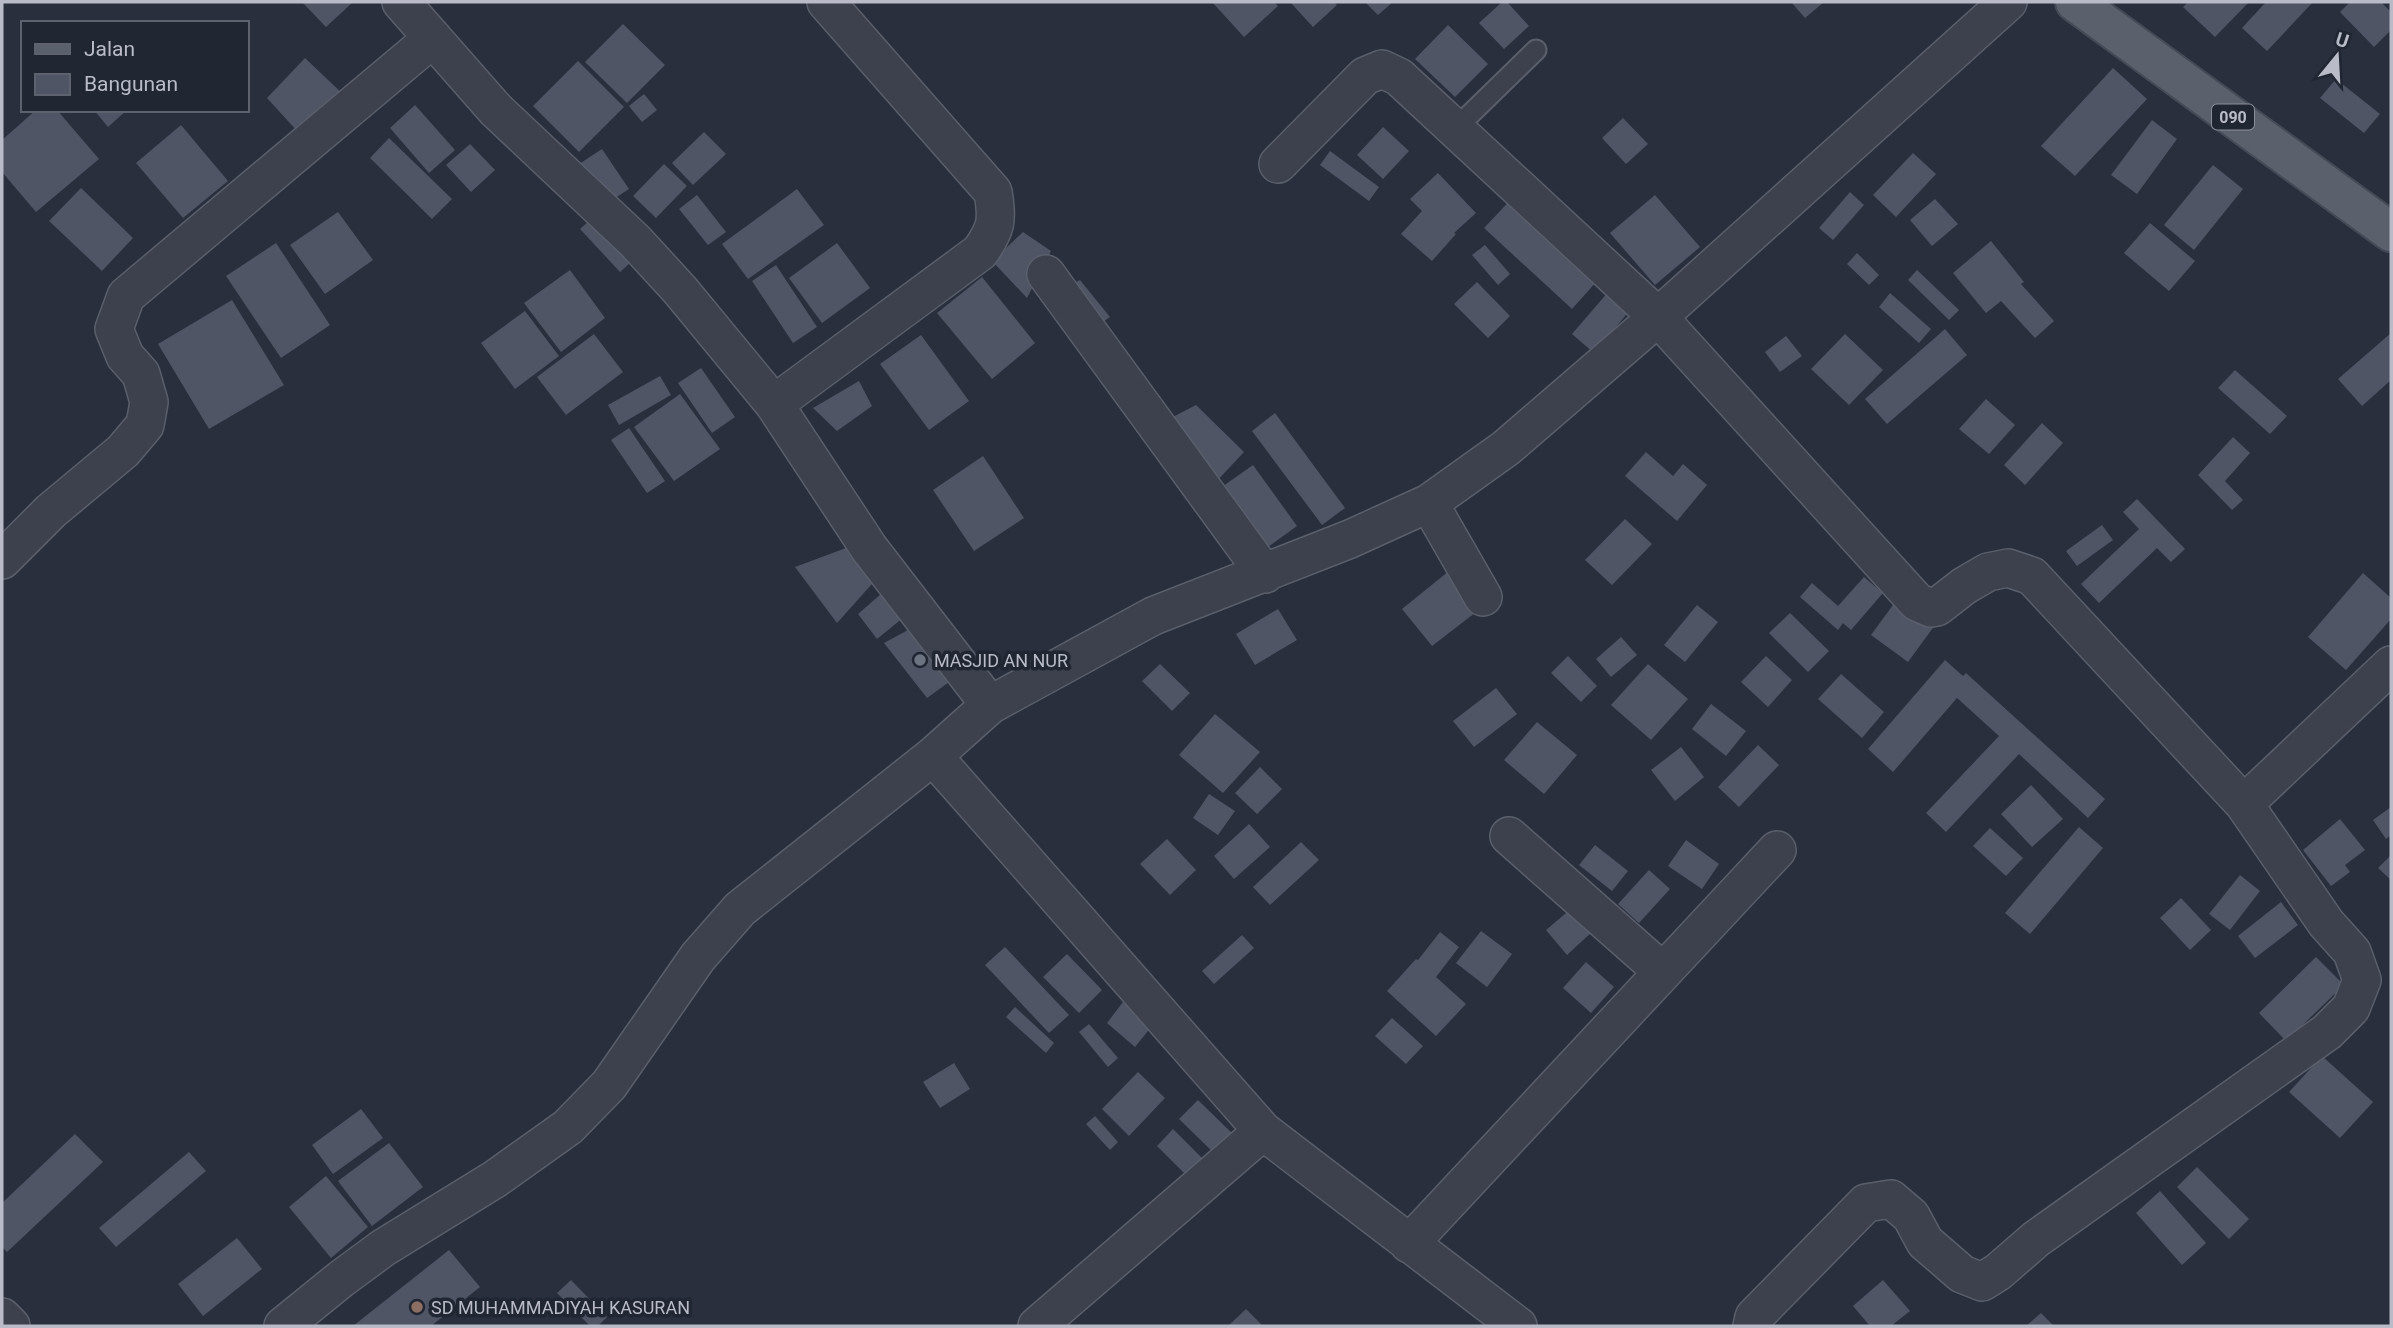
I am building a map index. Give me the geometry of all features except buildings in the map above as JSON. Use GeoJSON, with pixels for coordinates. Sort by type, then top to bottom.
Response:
{"type":"FeatureCollection","features":[{"type":"Feature","properties":{"kind":"main road","name":"090"},"geometry":{"type":"LineString","coordinates":[[2075,2],[2391,232]]}},
{"type":"Feature","properties":{"kind":"street"},"geometry":{"type":"LineString","coordinates":[[401,2],[496,110],[635,241],[680,290],[774,404],[869,548],[990,705]]}},
{"type":"Feature","properties":{"kind":"street"},"geometry":{"type":"LineString","coordinates":[[774,404],[980,252],[993,233],[996,212],[993,192],[826,2]]}},
{"type":"Feature","properties":{"kind":"street"},"geometry":{"type":"LineString","coordinates":[[283,1326],[383,1248],[495,1179],[568,1127],[609,1085],[698,957],[740,909],[933,756],[990,705],[1153,616],[1265,574],[1429,503],[1506,447],[1658,317],[2008,2]]}},
{"type":"Feature","properties":{"kind":"street"},"geometry":{"type":"LineString","coordinates":[[2,560],[51,511],[123,451],[145,425],[149,402],[141,374],[125,356],[114,329],[127,296],[432,38]]}},
{"type":"Feature","properties":{"kind":"street"},"geometry":{"type":"LineString","coordinates":[[1278,164],[1365,76],[1382,69],[1399,77],[1658,317],[1917,602],[1931,608],[1937,607],[1988,572],[2008,568],[2032,576],[2244,804],[2326,923],[2352,952],[2362,980],[2351,1008],[2327,1032],[2036,1240],[1982,1282],[1962,1274],[1925,1242],[1911,1216],[1891,1199],[1866,1203],[1754,1317],[1752,1326]]}},
{"type":"Feature","properties":{"kind":"street"},"geometry":{"type":"LineString","coordinates":[[1046,274],[1265,574]]}},
{"type":"Feature","properties":{"kind":"street"},"geometry":{"type":"LineString","coordinates":[[1429,503],[1483,597]]}},
{"type":"Feature","properties":{"kind":"street"},"geometry":{"type":"LineString","coordinates":[[2244,804],[2391,666]]}},
{"type":"Feature","properties":{"kind":"street"},"geometry":{"type":"LineString","coordinates":[[933,756],[1263,1131],[1518,1326]]}},
{"type":"Feature","properties":{"kind":"street"},"geometry":{"type":"LineString","coordinates":[[1509,836],[1663,972]]}},
{"type":"Feature","properties":{"kind":"street"},"geometry":{"type":"LineString","coordinates":[[1409,1244],[1777,850]]}},
{"type":"Feature","properties":{"kind":"street"},"geometry":{"type":"LineString","coordinates":[[1037,1326],[1263,1131]]}},
{"type":"Feature","properties":{"kind":"street"},"geometry":{"type":"LineString","coordinates":[[2,1317],[11,1326]]}},
{"type":"Feature","properties":{"kind":"lane"},"geometry":{"type":"LineString","coordinates":[[1455,129],[1536,50]]}},
{"type":"Feature","properties":{"kind":"place","name":"MASJID AN NUR"},"geometry":{"type":"Point","coordinates":[920,660]}},
{"type":"Feature","properties":{"kind":"place","name":"SD MUHAMMADIYAH KASURAN"},"geometry":{"type":"Point","coordinates":[417,1307]}}]}
